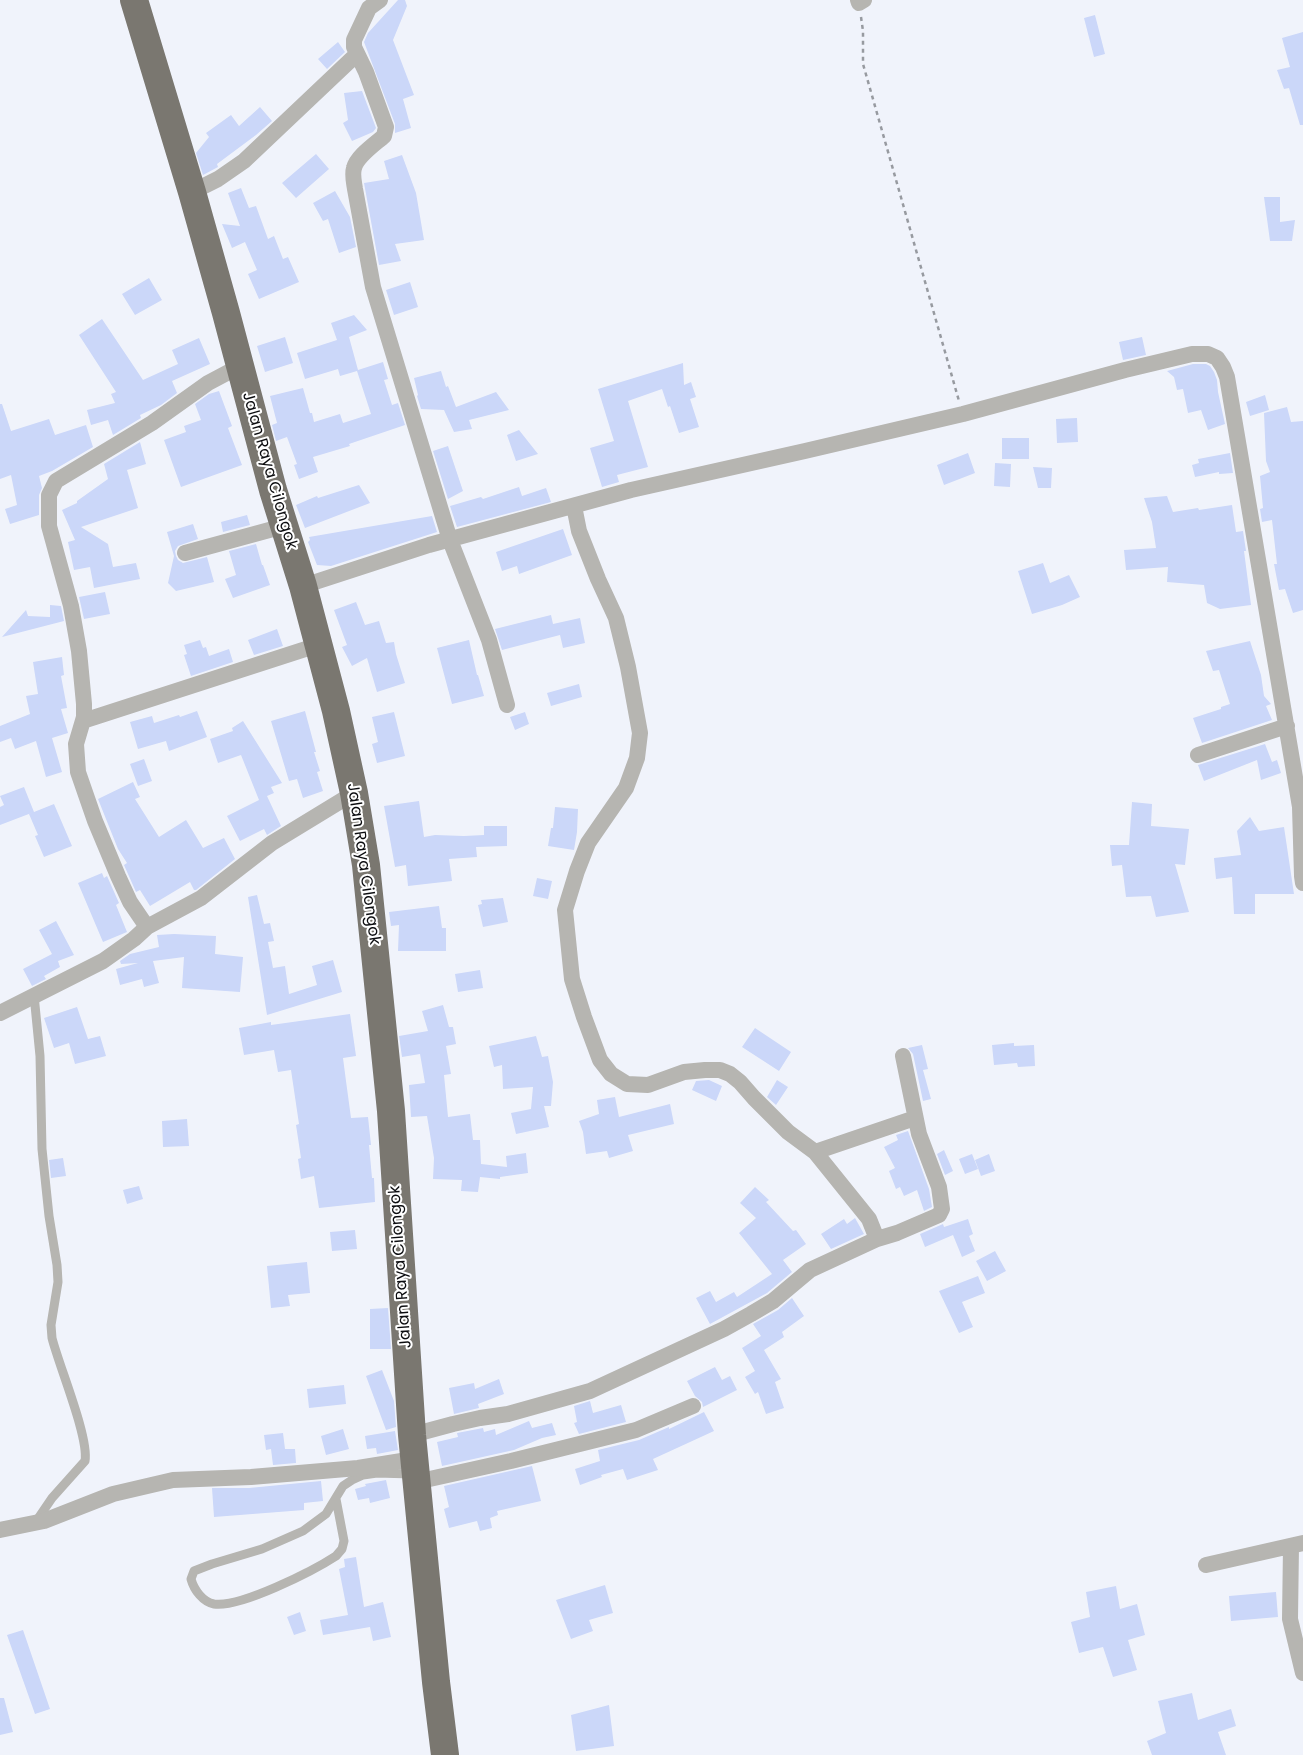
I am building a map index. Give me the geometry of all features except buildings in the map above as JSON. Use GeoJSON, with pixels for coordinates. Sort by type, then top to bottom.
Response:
{"type":"FeatureCollection","features":[{"type":"Feature","properties":{"kind":"highway","name":"Jalan Raya Cilongok"},"geometry":{"type":"LineString","coordinates":[[134,0],[192,192],[284,526],[303,586],[336,711],[354,794],[366,865],[390,1101],[415,1463],[445,1755]]}},
{"type":"Feature","properties":{"kind":"street"},"geometry":{"type":"LineString","coordinates":[[380,0],[370,8],[354,40],[356,54],[366,72],[386,127],[384,136],[357,161],[353,176],[373,287],[450,540],[490,640],[508,705]]}},
{"type":"Feature","properties":{"kind":"street"},"geometry":{"type":"LineString","coordinates":[[192,192],[218,180],[244,161],[356,54]]}},
{"type":"Feature","properties":{"kind":"street"},"geometry":{"type":"LineString","coordinates":[[303,586],[450,540],[631,490],[806,452],[963,414],[1125,370],[1192,354],[1208,354],[1217,358],[1227,378],[1302,807],[1303,883]]}},
{"type":"Feature","properties":{"kind":"street"},"geometry":{"type":"LineString","coordinates":[[147,927],[130,902],[118,876],[95,821],[78,772],[76,744],[84,721],[79,651],[71,606],[49,526],[49,495],[56,481],[152,423],[208,383],[240,366]]}},
{"type":"Feature","properties":{"kind":"street"},"geometry":{"type":"LineString","coordinates":[[574,506],[580,531],[598,579],[616,618],[628,667],[640,733],[637,758],[626,788],[588,843],[565,910],[572,979],[600,1060],[611,1074],[626,1084],[638,1086],[684,1072],[720,1070],[730,1074],[788,1132],[815,1152],[869,1219],[877,1239]]}},
{"type":"Feature","properties":{"kind":"street"},"geometry":{"type":"LineString","coordinates":[[185,553],[284,526]]}},
{"type":"Feature","properties":{"kind":"street"},"geometry":{"type":"LineString","coordinates":[[84,721],[318,645]]}},
{"type":"Feature","properties":{"kind":"street"},"geometry":{"type":"LineString","coordinates":[[1198,756],[1287,726]]}},
{"type":"Feature","properties":{"kind":"street"},"geometry":{"type":"LineString","coordinates":[[0,1013],[103,960],[134,939],[147,927],[201,898],[272,843],[354,794]]}},
{"type":"Feature","properties":{"kind":"street"},"geometry":{"type":"LineString","coordinates":[[415,1463],[453,1424],[508,1414],[590,1391],[724,1329],[773,1301],[810,1270],[877,1239],[939,1215],[942,1209],[939,1187],[928,1162],[916,1118],[903,1056]]}},
{"type":"Feature","properties":{"kind":"street"},"geometry":{"type":"LineString","coordinates":[[815,1152],[916,1118]]}},
{"type":"Feature","properties":{"kind":"street"},"geometry":{"type":"LineString","coordinates":[[0,1530],[35,1523],[114,1494],[173,1480],[251,1477],[415,1463],[511,1461],[636,1430],[693,1406]]}},
{"type":"Feature","properties":{"kind":"street"},"geometry":{"type":"LineString","coordinates":[[1206,1565],[1297,1545],[1290,1619],[1303,1673]]}},
{"type":"Feature","properties":{"kind":"lane"},"geometry":{"type":"LineString","coordinates":[[34,995],[40,1056],[42,1149],[58,1265],[58,1282],[51,1325],[52,1338],[86,1454],[85,1461],[52,1498],[35,1523]]}},
{"type":"Feature","properties":{"kind":"lane"},"geometry":{"type":"LineString","coordinates":[[336,1498],[344,1541],[342,1550],[322,1566],[250,1597],[222,1604],[213,1604],[204,1600],[192,1584],[192,1575],[197,1569],[262,1549],[303,1531],[326,1514],[343,1486],[352,1480],[362,1475],[415,1463]]}},
{"type":"Feature","properties":{"kind":"path"},"geometry":{"type":"LineString","coordinates":[[860,1],[863,31],[863,64],[963,414]]}}]}
